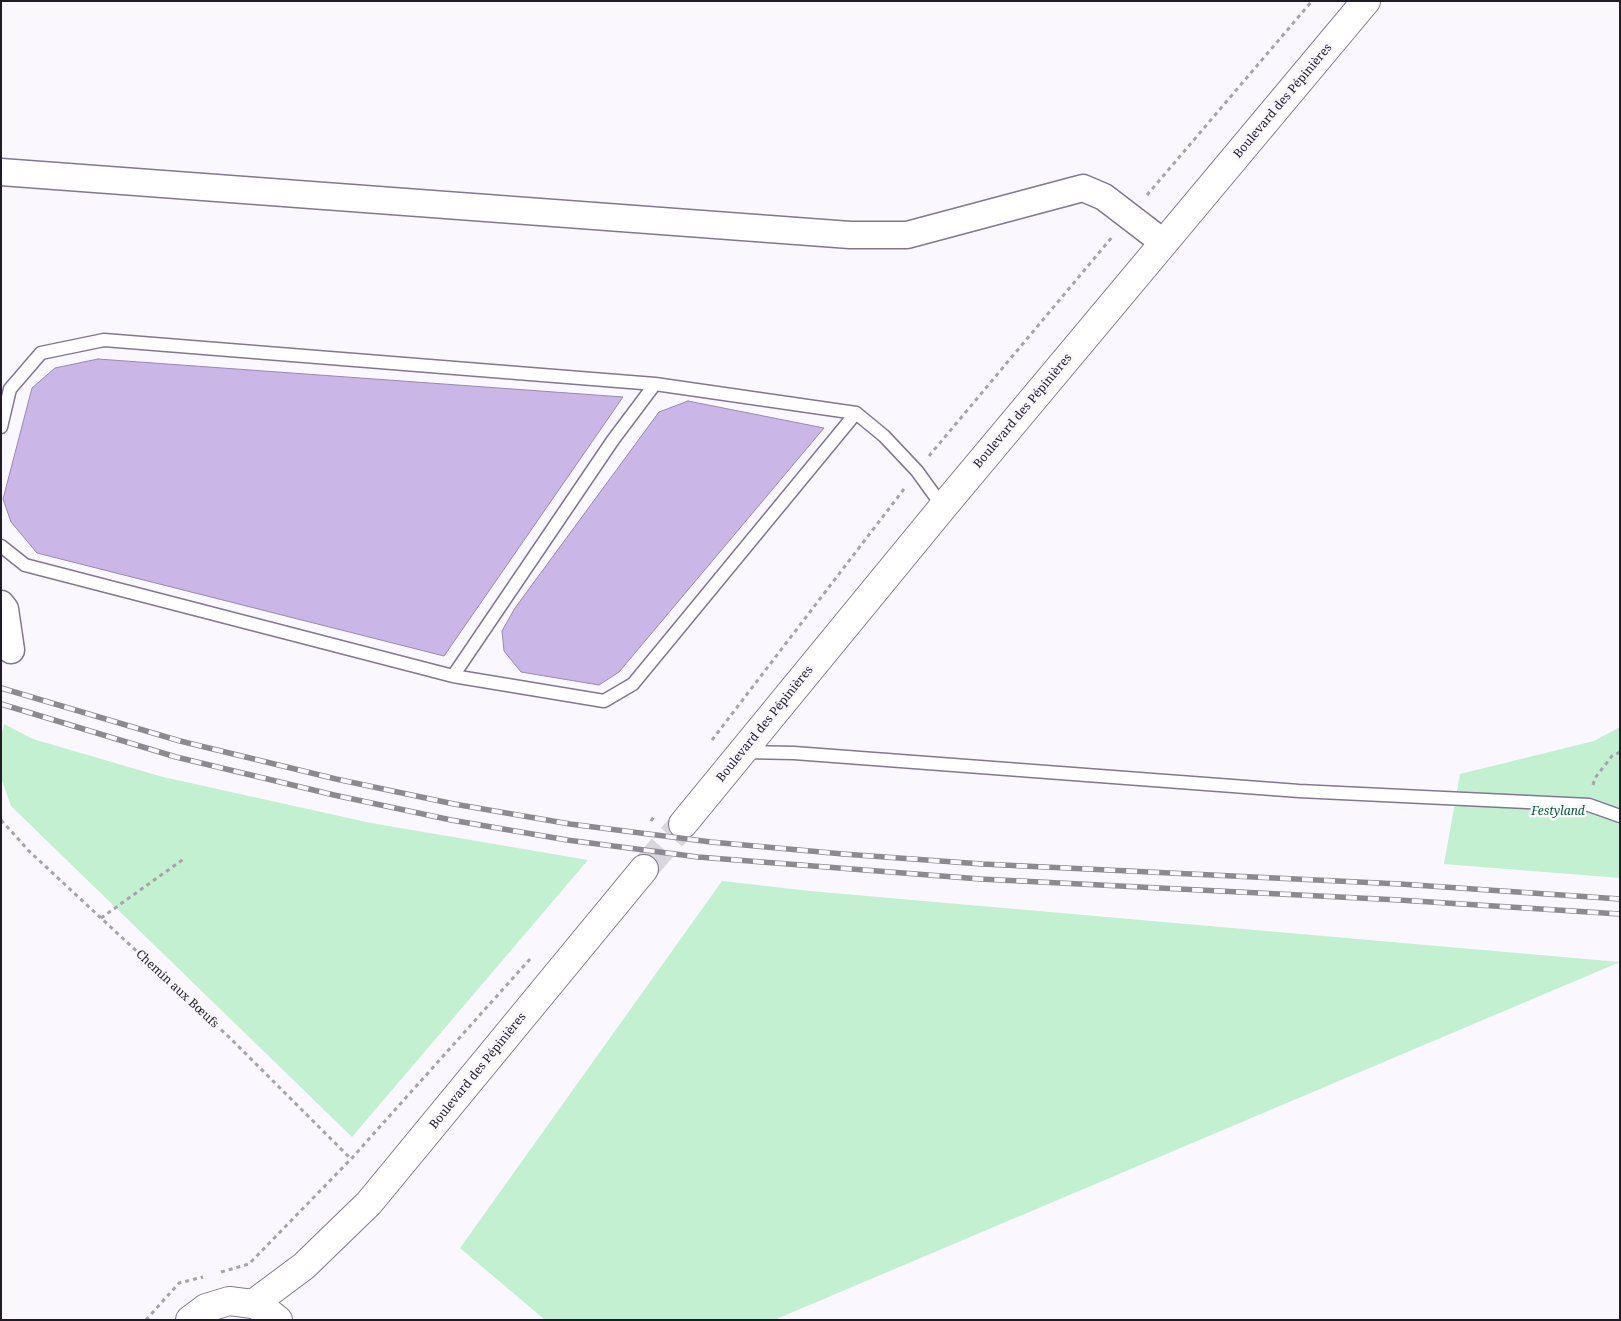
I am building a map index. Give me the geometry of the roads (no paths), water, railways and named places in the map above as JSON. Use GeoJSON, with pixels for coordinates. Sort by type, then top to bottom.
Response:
{"type":"FeatureCollection","features":[{"type":"Feature","properties":{"kind":"main road","name":"Boulevard des Pépinières"},"geometry":{"type":"LineString","coordinates":[[683,824],[943,507],[1366,1]]}},
{"type":"Feature","properties":{"kind":"main road","name":"Boulevard des Pépinières"},"geometry":{"type":"LineString","coordinates":[[190,1320],[206,1308],[217,1303],[229,1301],[268,1313],[304,1266],[369,1203],[644,869]]}},
{"type":"Feature","properties":{"kind":"street"},"geometry":{"type":"LineString","coordinates":[[1,172],[850,235],[906,234],[1083,188],[1104,197],[1164,243]]}},
{"type":"Feature","properties":{"kind":"street"},"geometry":{"type":"LineString","coordinates":[[1,604],[5,609],[11,650]]}},
{"type":"Feature","properties":{"kind":"lane"},"geometry":{"type":"LineString","coordinates":[[1,427],[10,389],[41,353],[104,340],[655,384],[856,413],[884,436],[918,470],[943,507]]}},
{"type":"Feature","properties":{"kind":"lane"},"geometry":{"type":"LineString","coordinates":[[454,676],[613,440],[655,384]]}},
{"type":"Feature","properties":{"kind":"lane"},"geometry":{"type":"LineString","coordinates":[[1,546],[25,565],[454,676],[604,701],[633,684],[856,413]]}},
{"type":"Feature","properties":{"kind":"lane"},"geometry":{"type":"LineString","coordinates":[[742,752],[794,753],[1308,792],[1589,805],[1620,816]]}},
{"type":"Feature","properties":{"kind":"tunnel"},"geometry":{"type":"LineString","coordinates":[[644,869],[683,824]]}},
{"type":"Feature","properties":{"kind":"railway"},"geometry":{"type":"LineString","coordinates":[[1,688],[180,741],[336,779],[454,804],[570,824],[711,842],[982,864],[1400,884],[1620,899]]}},
{"type":"Feature","properties":{"kind":"railway"},"geometry":{"type":"LineString","coordinates":[[1,704],[176,757],[334,795],[451,820],[567,840],[698,857],[980,879],[1399,900],[1620,914]]}},
{"type":"Feature","properties":{"kind":"park label","name":"Festyland"},"geometry":{"type":"Point","coordinates":[1558,812]}}]}
